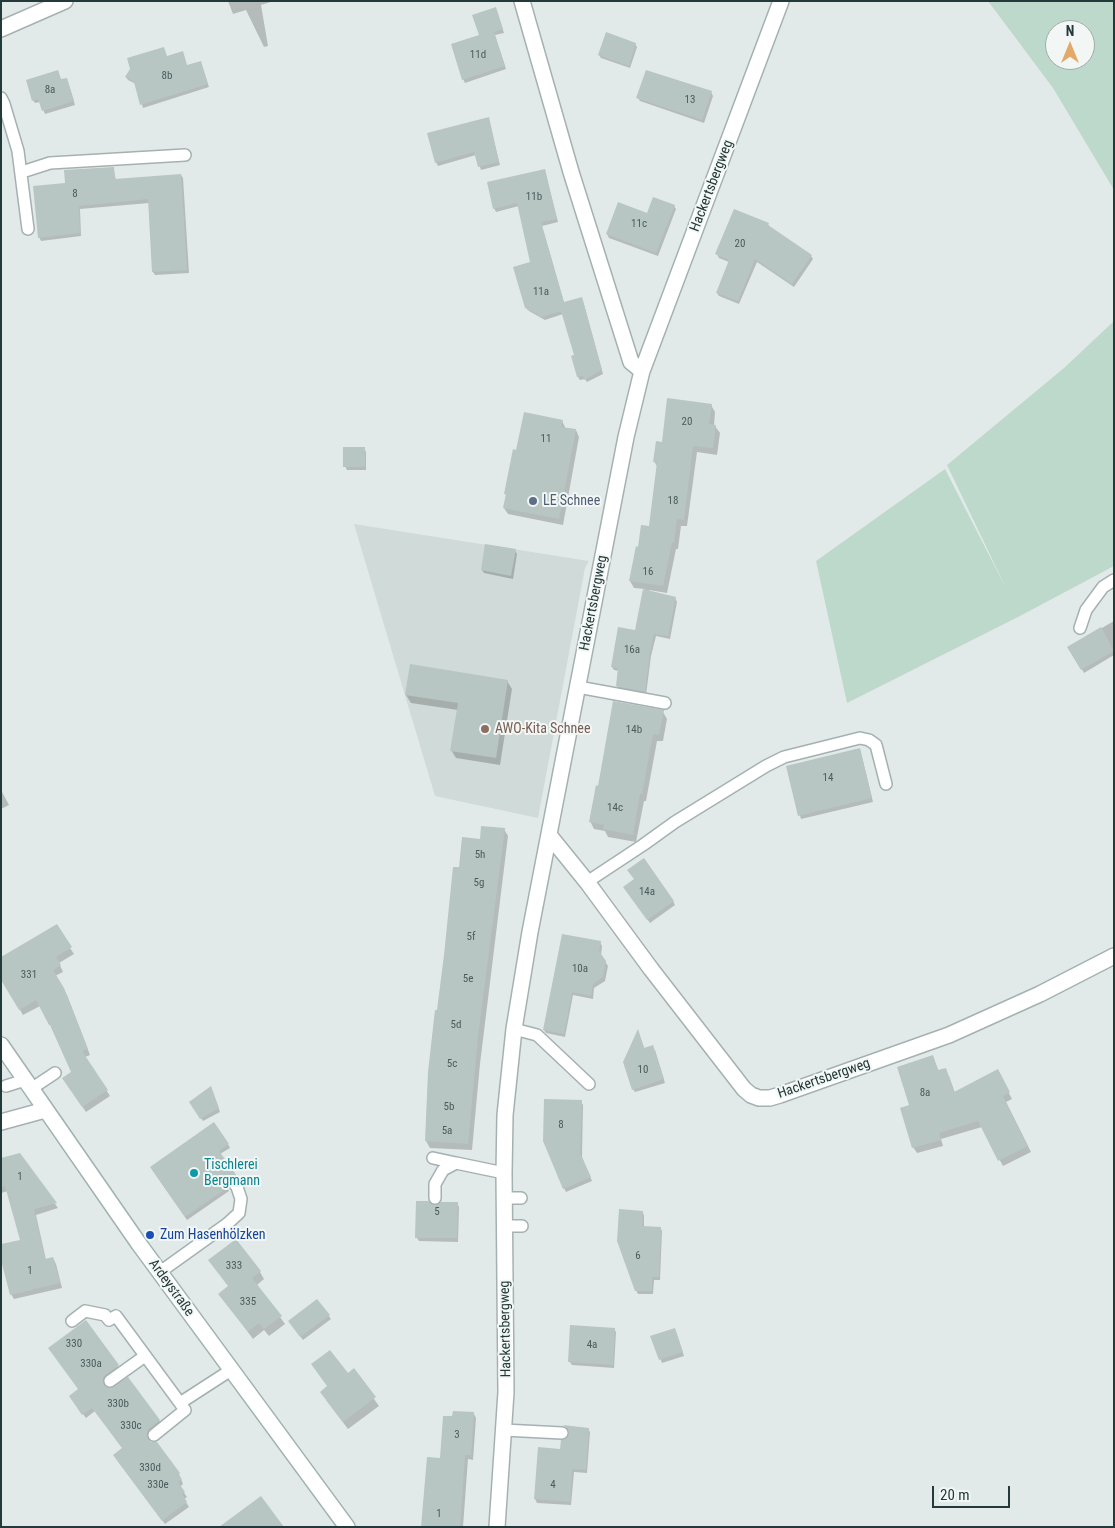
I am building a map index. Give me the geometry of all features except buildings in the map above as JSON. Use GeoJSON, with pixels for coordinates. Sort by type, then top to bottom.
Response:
{"type":"FeatureCollection","features":[{"type":"Feature","properties":{"kind":"street"},"geometry":{"type":"LineString","coordinates":[[1,30],[65,1]]}},
{"type":"Feature","properties":{"kind":"street"},"geometry":{"type":"LineString","coordinates":[[522,1],[571,172],[631,362],[642,371]]}},
{"type":"Feature","properties":{"kind":"street","name":"Hackertsbergweg"},"geometry":{"type":"LineString","coordinates":[[497,1527],[506,1392],[505,1115],[514,1029],[530,932],[626,437],[642,371],[782,1]]}},
{"type":"Feature","properties":{"kind":"street","name":"Hackertsbergweg"},"geometry":{"type":"LineString","coordinates":[[549,836],[587,882],[651,969],[744,1089],[751,1095],[759,1098],[770,1098],[780,1095],[950,1035],[1040,994],[1114,956]]}},
{"type":"Feature","properties":{"kind":"street","name":"Ardeystraße"},"geometry":{"type":"LineString","coordinates":[[1,1045],[160,1272],[347,1527]]}},
{"type":"Feature","properties":{"kind":"street"},"geometry":{"type":"LineString","coordinates":[[1,1122],[45,1110]]}},
{"type":"Feature","properties":{"kind":"lane"},"geometry":{"type":"LineString","coordinates":[[1,98],[14,136],[22,172],[28,229]]}},
{"type":"Feature","properties":{"kind":"lane"},"geometry":{"type":"LineString","coordinates":[[22,172],[50,163],[185,155]]}},
{"type":"Feature","properties":{"kind":"lane"},"geometry":{"type":"LineString","coordinates":[[1080,628],[1086,610],[1103,587],[1114,580]]}},
{"type":"Feature","properties":{"kind":"lane"},"geometry":{"type":"LineString","coordinates":[[578,687],[665,703]]}},
{"type":"Feature","properties":{"kind":"lane"},"geometry":{"type":"LineString","coordinates":[[587,882],[675,822],[784,757],[860,738],[868,740],[876,745],[886,784]]}},
{"type":"Feature","properties":{"kind":"lane"},"geometry":{"type":"LineString","coordinates":[[514,1029],[537,1034],[589,1084]]}},
{"type":"Feature","properties":{"kind":"lane"},"geometry":{"type":"LineString","coordinates":[[6,1086],[28,1085],[55,1073]]}},
{"type":"Feature","properties":{"kind":"lane"},"geometry":{"type":"LineString","coordinates":[[433,1158],[504,1173]]}},
{"type":"Feature","properties":{"kind":"lane"},"geometry":{"type":"LineString","coordinates":[[435,1198],[435,1184],[439,1176],[443,1170],[456,1163]]}},
{"type":"Feature","properties":{"kind":"lane"},"geometry":{"type":"LineString","coordinates":[[160,1272],[227,1224],[239,1213],[241,1200],[234,1183]]}},
{"type":"Feature","properties":{"kind":"lane"},"geometry":{"type":"LineString","coordinates":[[504,1198],[521,1198]]}},
{"type":"Feature","properties":{"kind":"lane"},"geometry":{"type":"LineString","coordinates":[[504,1226],[522,1226]]}},
{"type":"Feature","properties":{"kind":"lane"},"geometry":{"type":"LineString","coordinates":[[72,1321],[85,1311],[105,1315],[109,1320],[116,1316],[180,1403],[185,1410],[154,1435]]}},
{"type":"Feature","properties":{"kind":"lane"},"geometry":{"type":"LineString","coordinates":[[110,1381],[145,1356]]}},
{"type":"Feature","properties":{"kind":"lane"},"geometry":{"type":"LineString","coordinates":[[180,1403],[231,1370]]}},
{"type":"Feature","properties":{"kind":"lane"},"geometry":{"type":"LineString","coordinates":[[504,1430],[562,1433]]}},
{"type":"Feature","properties":{"kind":"shaded area","name":"AWO-Kita Schnee"},"geometry":{"type":"Polygon","coordinates":[[[354,524],[589,561],[585,568],[538,818],[435,796],[354,524]]]}},
{"type":"Feature","properties":{"kind":"green space"},"geometry":{"type":"Polygon","coordinates":[[[988,1],[1114,1],[1114,190],[1053,88],[988,1]]]}},
{"type":"Feature","properties":{"kind":"green space"},"geometry":{"type":"Polygon","coordinates":[[[1114,321],[1114,566],[1020,616],[847,703],[816,561],[945,469],[1006,588],[947,465],[1064,368],[1114,321]]]}},
{"type":"Feature","properties":{"kind":"place","name":"LE Schnee"},"geometry":{"type":"Point","coordinates":[533,501]}},
{"type":"Feature","properties":{"kind":"place","name":"AWO-Kita Schnee"},"geometry":{"type":"Point","coordinates":[485,729]}},
{"type":"Feature","properties":{"kind":"place","name":"Tischlerei Bergmann"},"geometry":{"type":"Point","coordinates":[194,1173]}},
{"type":"Feature","properties":{"kind":"place","name":"Zum Hasenhölzken"},"geometry":{"type":"Point","coordinates":[150,1235]}}]}
